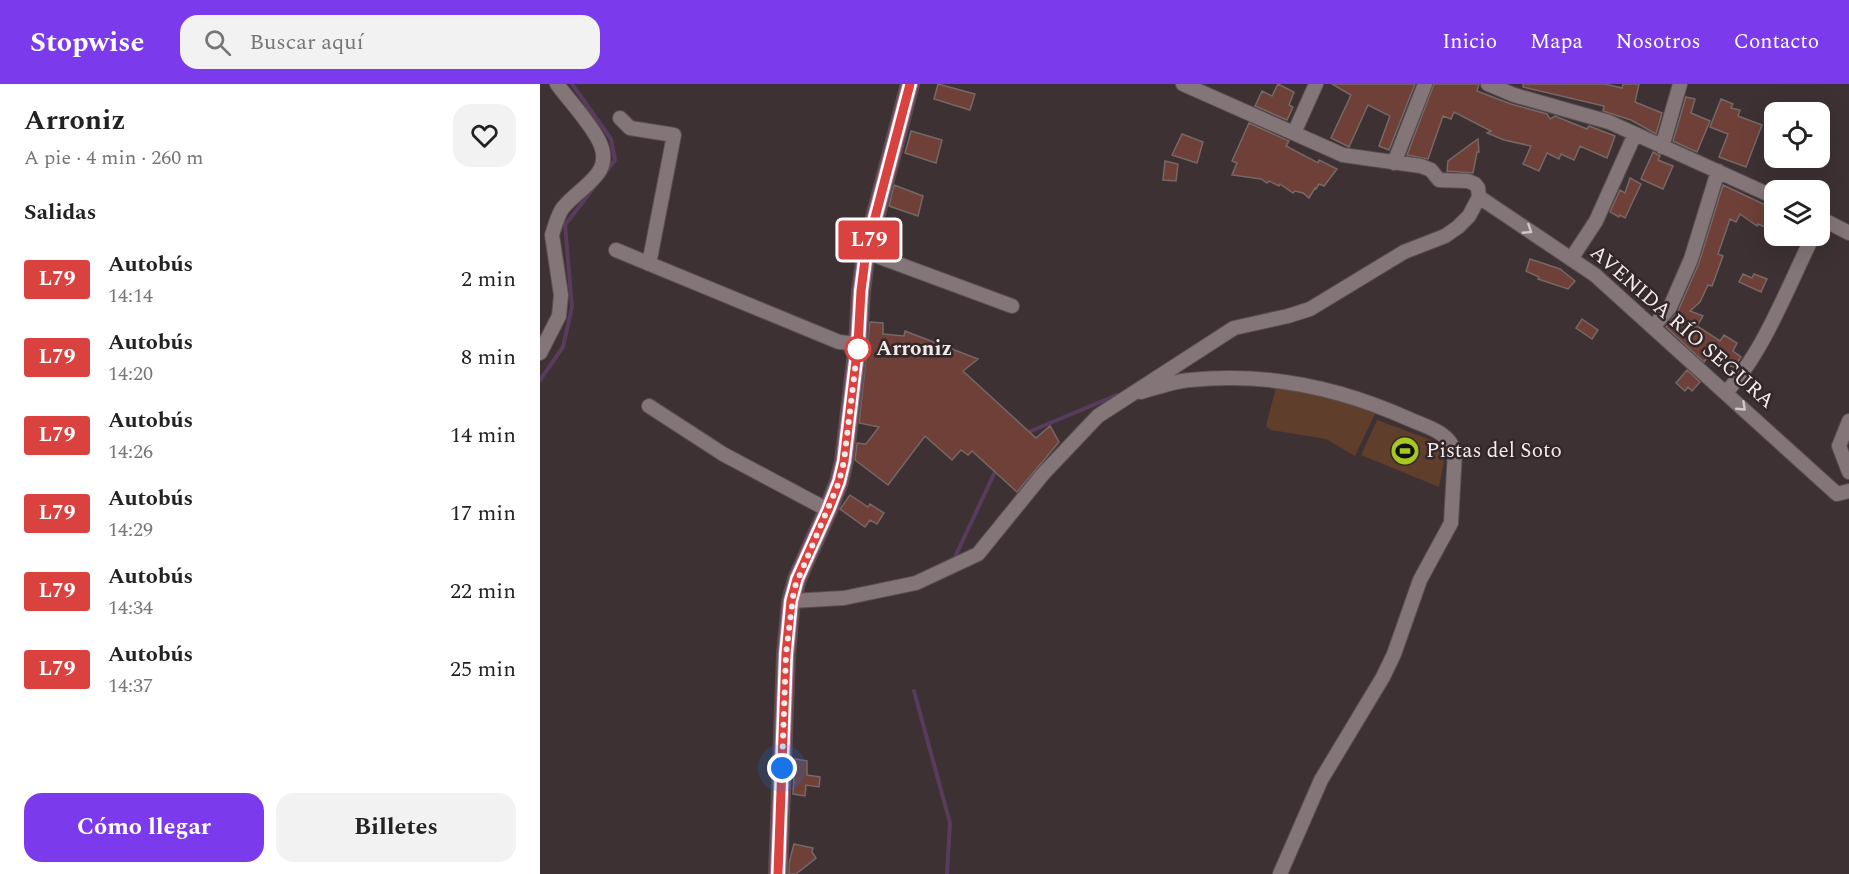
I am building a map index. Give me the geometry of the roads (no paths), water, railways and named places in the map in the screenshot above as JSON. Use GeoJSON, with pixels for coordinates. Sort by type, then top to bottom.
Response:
{"type":"FeatureCollection","features":[{"type":"Feature","properties":{"kind":"main road"},"geometry":{"type":"LineString","coordinates":[[778,874],[786,654],[791,601],[801,569],[839,482],[844,461],[866,252],[910,84]]}},
{"type":"Feature","properties":{"kind":"street"},"geometry":{"type":"LineString","coordinates":[[540,353],[558,316],[561,295],[552,235],[555,225],[562,208],[591,181],[601,170],[604,162],[604,154],[599,142],[557,84]]}},
{"type":"Feature","properties":{"kind":"street"},"geometry":{"type":"LineString","coordinates":[[1294,133],[1316,84]]}},
{"type":"Feature","properties":{"kind":"street"},"geometry":{"type":"LineString","coordinates":[[1190,85],[1343,155],[1394,163],[1425,84]]}},
{"type":"Feature","properties":{"kind":"street"},"geometry":{"type":"LineString","coordinates":[[1488,84],[1515,89],[1609,122],[1764,192]]}},
{"type":"Feature","properties":{"kind":"street"},"geometry":{"type":"LineString","coordinates":[[1662,147],[1680,84]]}},
{"type":"Feature","properties":{"kind":"street"},"geometry":{"type":"LineString","coordinates":[[620,118],[630,128],[674,135],[649,264]]}},
{"type":"Feature","properties":{"kind":"street"},"geometry":{"type":"LineString","coordinates":[[1571,259],[1596,221],[1635,134]]}},
{"type":"Feature","properties":{"kind":"street","name":"AVENIDA RÍO SEGURA"},"geometry":{"type":"LineString","coordinates":[[1394,163],[1426,168],[1439,180],[1475,184],[1479,198],[1595,275],[1837,494],[1849,491]]}},
{"type":"Feature","properties":{"kind":"street"},"geometry":{"type":"LineString","coordinates":[[1653,327],[1670,307],[1691,259],[1718,171]]}},
{"type":"Feature","properties":{"kind":"street"},"geometry":{"type":"LineString","coordinates":[[791,601],[844,598],[916,583],[978,554],[1043,474],[1098,416],[1234,328],[1310,309],[1404,252],[1445,236],[1469,216],[1479,198]]}},
{"type":"Feature","properties":{"kind":"street"},"geometry":{"type":"LineString","coordinates":[[1830,224],[1849,233]]}},
{"type":"Feature","properties":{"kind":"street"},"geometry":{"type":"LineString","coordinates":[[1726,392],[1740,377],[1761,344],[1808,246]]}},
{"type":"Feature","properties":{"kind":"street"},"geometry":{"type":"LineString","coordinates":[[616,250],[839,342],[858,344]]}},
{"type":"Feature","properties":{"kind":"street"},"geometry":{"type":"LineString","coordinates":[[866,252],[1012,306]]}},
{"type":"Feature","properties":{"kind":"street"},"geometry":{"type":"LineString","coordinates":[[1130,395],[1188,380],[1242,378],[1286,381],[1332,390],[1374,403],[1442,434],[1452,442],[1455,452],[1451,523],[1420,580],[1394,654],[1383,677],[1321,780],[1280,874]]}},
{"type":"Feature","properties":{"kind":"street"},"geometry":{"type":"LineString","coordinates":[[649,406],[723,454],[828,510]]}},
{"type":"Feature","properties":{"kind":"street"},"geometry":{"type":"LineString","coordinates":[[1849,421],[1839,446],[1849,472]]}},
{"type":"Feature","properties":{"kind":"waterway"},"geometry":{"type":"LineString","coordinates":[[572,84],[611,139],[615,160],[603,176]]}},
{"type":"Feature","properties":{"kind":"waterway"},"geometry":{"type":"LineString","coordinates":[[540,380],[563,347],[572,307],[565,225],[595,186]]}},
{"type":"Feature","properties":{"kind":"waterway"},"geometry":{"type":"LineString","coordinates":[[1031,431],[1117,395]]}},
{"type":"Feature","properties":{"kind":"waterway"},"geometry":{"type":"LineString","coordinates":[[955,557],[994,474]]}},
{"type":"Feature","properties":{"kind":"waterway"},"geometry":{"type":"LineString","coordinates":[[914,691],[950,823],[947,874]]}},
{"type":"Feature","properties":{"kind":"place","name":"Arroniz"},"geometry":{"type":"Point","coordinates":[858,349]}},
{"type":"Feature","properties":{"kind":"place","name":"Pistas del Soto"},"geometry":{"type":"Point","coordinates":[1405,451]}}]}
